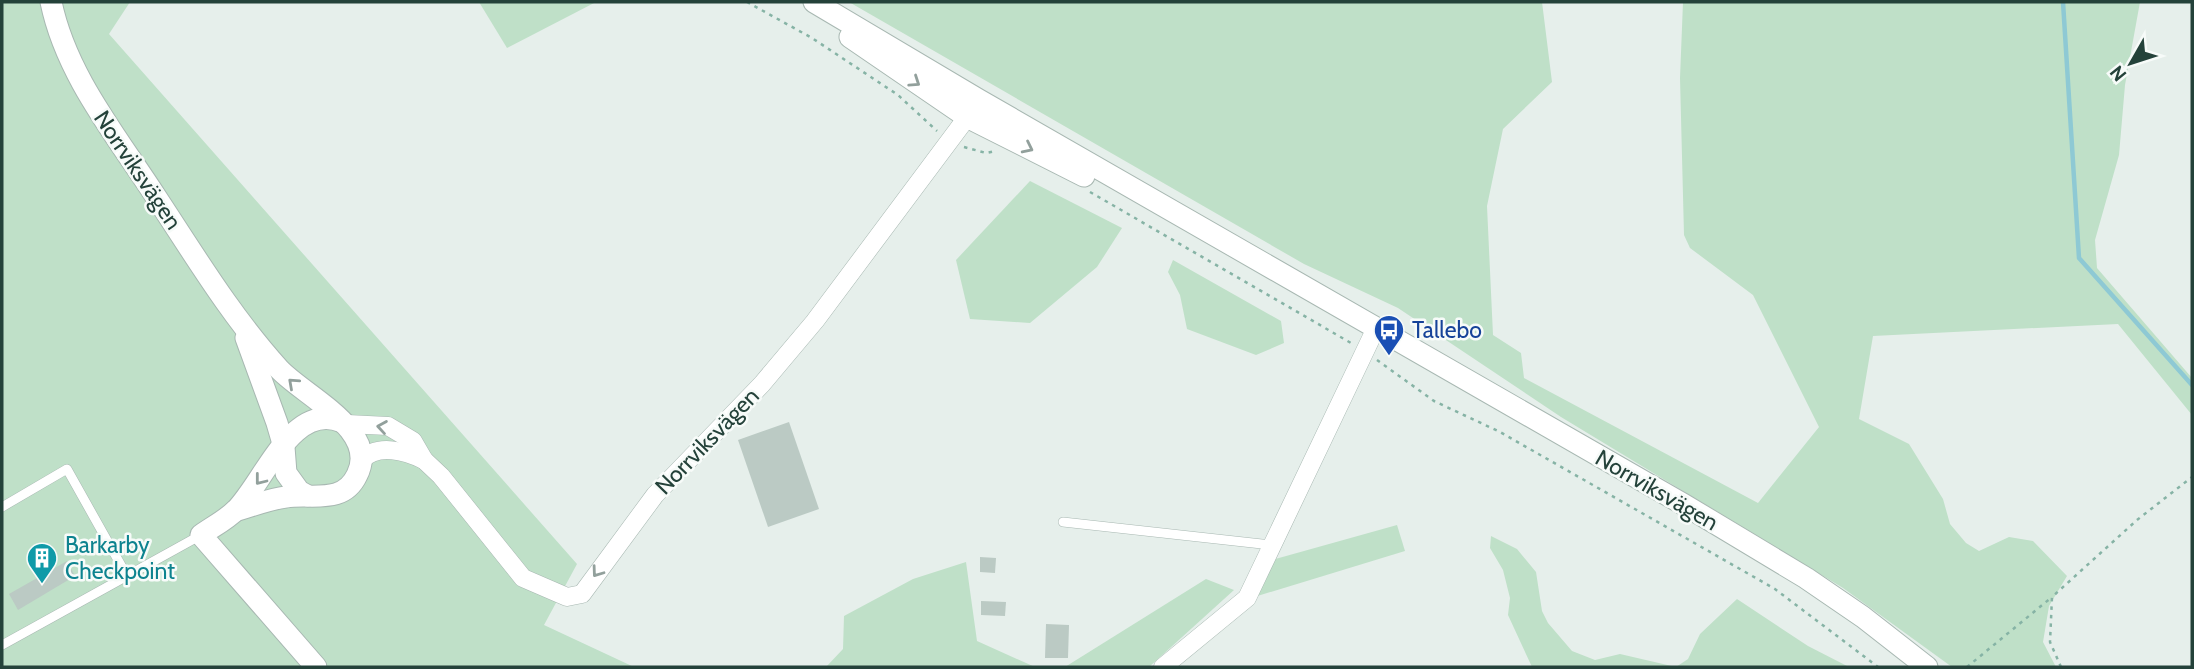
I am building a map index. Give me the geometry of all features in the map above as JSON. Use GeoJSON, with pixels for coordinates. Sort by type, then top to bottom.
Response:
{"type":"FeatureCollection","features":[{"type":"Feature","properties":{"kind":"street","name":"Norrviksvägen"},"geometry":{"type":"LineString","coordinates":[[51,2],[59,32],[82,83],[243,330],[293,383],[347,424],[360,449],[362,461],[351,485],[328,497],[286,497],[235,511]]}},
{"type":"Feature","properties":{"kind":"street","name":"Norrviksvägen"},"geometry":{"type":"LineString","coordinates":[[798,2],[973,109],[1235,246]]}},
{"type":"Feature","properties":{"kind":"street","name":"Norrviksvägen"},"geometry":{"type":"LineString","coordinates":[[814,2],[861,28],[922,56],[986,94],[1076,156]]}},
{"type":"Feature","properties":{"kind":"street","name":"Norrviksvägen"},"geometry":{"type":"LineString","coordinates":[[861,28],[973,109],[1076,156],[1683,504],[1806,578],[1863,617],[1927,667]]}},
{"type":"Feature","properties":{"kind":"street","name":"Norrviksvägen"},"geometry":{"type":"LineString","coordinates":[[201,535],[235,511],[284,447],[289,435],[310,420],[334,418],[347,424],[388,426],[413,441],[424,460],[441,476],[523,578],[567,597],[582,594],[637,517],[761,384],[815,321],[973,109]]}},
{"type":"Feature","properties":{"kind":"street"},"geometry":{"type":"LineString","coordinates":[[1163,667],[1247,598],[1376,328]]}},
{"type":"Feature","properties":{"kind":"street","name":"Norrviksvägen"},"geometry":{"type":"LineString","coordinates":[[243,330],[284,447],[285,473],[299,491],[312,496]]}},
{"type":"Feature","properties":{"kind":"street"},"geometry":{"type":"LineString","coordinates":[[362,461],[376,453],[402,450],[424,460]]}},
{"type":"Feature","properties":{"kind":"street"},"geometry":{"type":"LineString","coordinates":[[201,535],[310,656],[316,667]]}},
{"type":"Feature","properties":{"kind":"lane"},"geometry":{"type":"LineString","coordinates":[[2,507],[67,469],[127,576]]}},
{"type":"Feature","properties":{"kind":"lane"},"geometry":{"type":"LineString","coordinates":[[1063,522],[1271,545]]}},
{"type":"Feature","properties":{"kind":"lane","name":"Norrviksvägen"},"geometry":{"type":"LineString","coordinates":[[3,642],[201,535]]}},
{"type":"Feature","properties":{"kind":"path"},"geometry":{"type":"LineString","coordinates":[[747,2],[812,38],[898,95],[927,123],[950,140],[973,151],[997,151]]}},
{"type":"Feature","properties":{"kind":"path"},"geometry":{"type":"LineString","coordinates":[[1081,187],[1366,351],[1434,401],[1500,432],[1775,589],[1878,667]]}},
{"type":"Feature","properties":{"kind":"path"},"geometry":{"type":"LineString","coordinates":[[1967,667],[2052,597],[2137,520],[2192,477]]}},
{"type":"Feature","properties":{"kind":"path"},"geometry":{"type":"LineString","coordinates":[[2052,597],[2050,642],[2061,667]]}},
{"type":"Feature","properties":{"kind":"green space"},"geometry":{"type":"Polygon","coordinates":[[[2,2],[130,2],[109,34],[577,564],[544,625],[634,667],[2,667],[2,2]]]}},
{"type":"Feature","properties":{"kind":"green space"},"geometry":{"type":"Polygon","coordinates":[[[479,2],[596,2],[507,48],[479,2]]]}},
{"type":"Feature","properties":{"kind":"green space"},"geometry":{"type":"Polygon","coordinates":[[[849,2],[1542,2],[1552,82],[1503,129],[1487,206],[1493,335],[1521,353],[1524,378],[1758,503],[1819,427],[1753,295],[1690,248],[1684,235],[1680,78],[1683,2],[2140,2],[2125,85],[2119,155],[2095,240],[2097,268],[2192,378],[2192,415],[2118,324],[1873,336],[1859,419],[1909,444],[1943,499],[1950,524],[1966,543],[1979,551],[2009,537],[2033,541],[2067,576],[2049,606],[2043,642],[2056,667],[1952,667],[1843,588],[1561,417],[1398,308],[1304,264],[849,2]]]}},
{"type":"Feature","properties":{"kind":"green space"},"geometry":{"type":"Polygon","coordinates":[[[1030,181],[1122,228],[1097,267],[1030,323],[970,319],[956,260],[1030,181]]]}},
{"type":"Feature","properties":{"kind":"green space"},"geometry":{"type":"Polygon","coordinates":[[[1173,260],[1281,321],[1284,343],[1256,355],[1187,329],[1180,295],[1168,272],[1173,260]]]}},
{"type":"Feature","properties":{"kind":"green space"},"geometry":{"type":"Polygon","coordinates":[[[1397,525],[1405,551],[1254,597],[1265,562],[1397,525]]]}},
{"type":"Feature","properties":{"kind":"green space"},"geometry":{"type":"Polygon","coordinates":[[[1491,536],[1517,549],[1536,572],[1542,611],[1548,623],[1572,651],[1595,660],[1620,654],[1676,667],[1532,667],[1508,615],[1510,598],[1503,570],[1490,548],[1491,536]]]}},
{"type":"Feature","properties":{"kind":"green space"},"geometry":{"type":"Polygon","coordinates":[[[966,562],[977,641],[1035,667],[826,667],[843,649],[844,616],[913,579],[966,562]]]}},
{"type":"Feature","properties":{"kind":"green space"},"geometry":{"type":"Polygon","coordinates":[[[1206,579],[1234,590],[1149,667],[1065,667],[1206,579]]]}},
{"type":"Feature","properties":{"kind":"green space"},"geometry":{"type":"Polygon","coordinates":[[[1737,599],[1808,646],[1849,667],[1676,667],[1688,659],[1700,634],[1737,599]]]}},
{"type":"Feature","properties":{"kind":"building"},"geometry":{"type":"Polygon","coordinates":[[[789,422],[819,509],[768,527],[738,440],[789,422]]]}},
{"type":"Feature","properties":{"kind":"building"},"geometry":{"type":"Polygon","coordinates":[[[980,557],[996,558],[995,573],[980,572],[980,557]]]}},
{"type":"Feature","properties":{"kind":"building","name":"Barkarby Checkpoint"},"geometry":{"type":"Polygon","coordinates":[[[67,561],[75,576],[18,610],[9,594],[67,561]]]}},
{"type":"Feature","properties":{"kind":"building"},"geometry":{"type":"Polygon","coordinates":[[[981,601],[1006,602],[1005,616],[981,615],[981,601]]]}},
{"type":"Feature","properties":{"kind":"building"},"geometry":{"type":"Polygon","coordinates":[[[1046,624],[1069,625],[1068,658],[1045,658],[1046,624]]]}},
{"type":"Feature","properties":{"kind":"waterway"},"geometry":{"type":"LineString","coordinates":[[2063,2],[2079,258],[2192,385]]}},
{"type":"Feature","properties":{"kind":"place","name":"Tallebo"},"geometry":{"type":"Point","coordinates":[1389,357]}},
{"type":"Feature","properties":{"kind":"place","name":"Barkarby Checkpoint"},"geometry":{"type":"Point","coordinates":[42,585]}}]}
